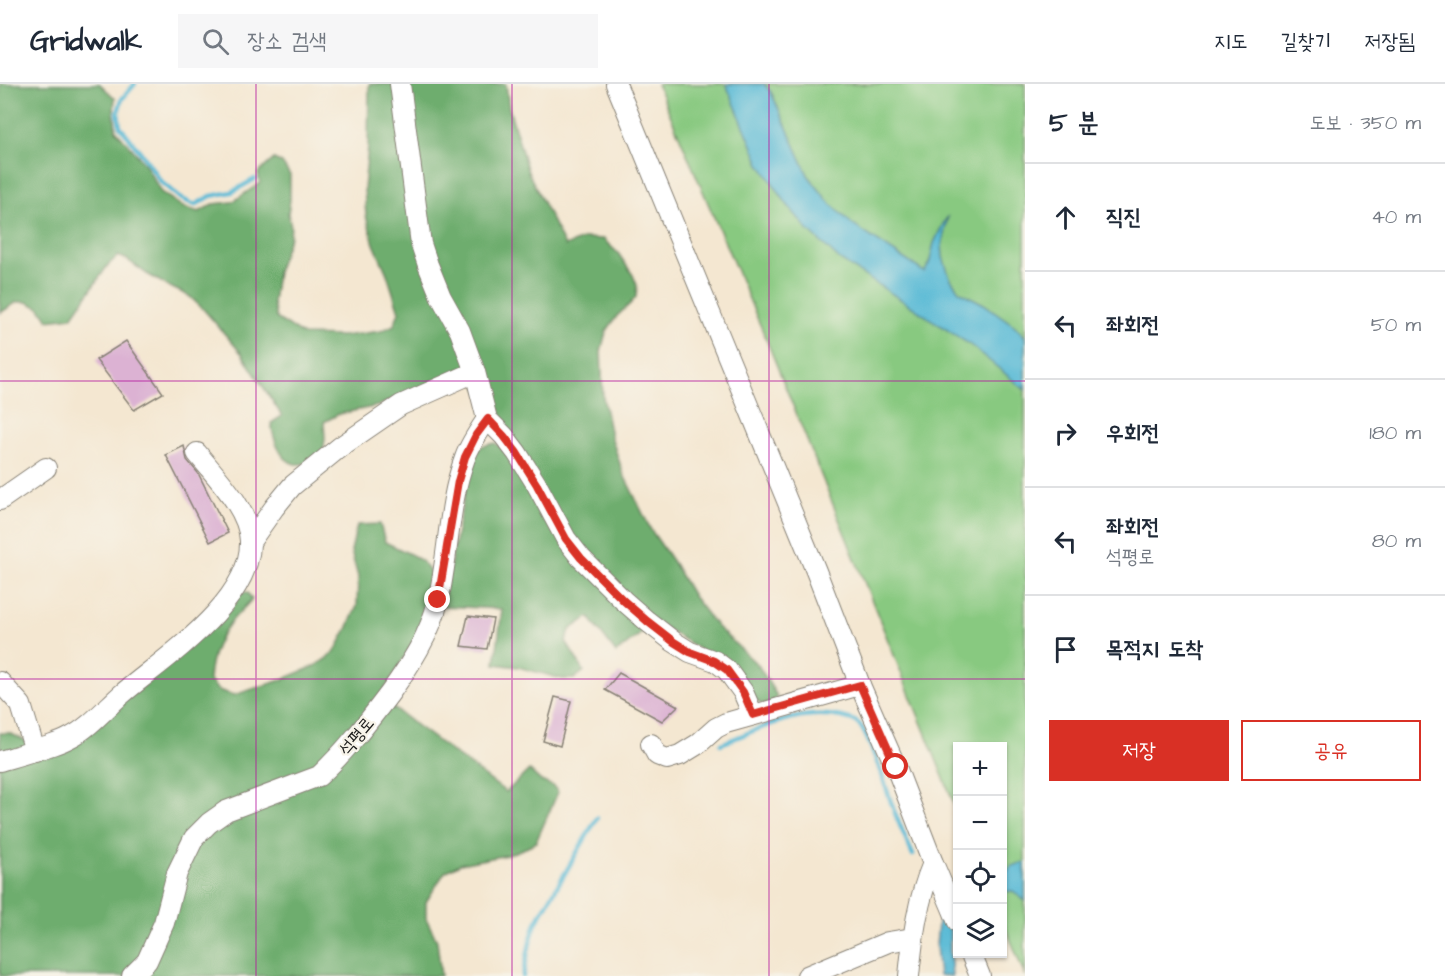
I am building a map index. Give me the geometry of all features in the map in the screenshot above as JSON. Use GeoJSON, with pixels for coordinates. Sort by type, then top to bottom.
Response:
{"type":"FeatureCollection","features":[{"type":"Feature","properties":{"kind":"street"},"geometry":{"type":"LineString","coordinates":[[400,84],[421,244],[441,297],[460,332],[476,372],[488,419],[517,453],[561,530],[581,558],[624,601],[674,642],[690,652],[714,661],[727,670],[743,692],[753,715]]}},
{"type":"Feature","properties":{"kind":"street"},"geometry":{"type":"LineString","coordinates":[[616,84],[860,685],[896,767],[953,912]]}},
{"type":"Feature","properties":{"kind":"street"},"geometry":{"type":"LineString","coordinates":[[0,761],[70,738],[189,640],[231,595],[243,573],[250,542],[292,486],[340,447],[401,405],[476,372]]}},
{"type":"Feature","properties":{"kind":"street","name":"석평로"},"geometry":{"type":"LineString","coordinates":[[132,976],[147,961],[164,923],[177,873],[194,838],[208,823],[226,811],[319,776],[367,724],[401,677],[425,638],[432,620],[438,600],[458,481],[465,457],[476,435],[488,419]]}},
{"type":"Feature","properties":{"kind":"street"},"geometry":{"type":"LineString","coordinates":[[197,453],[239,506],[246,522],[250,542]]}},
{"type":"Feature","properties":{"kind":"street"},"geometry":{"type":"LineString","coordinates":[[0,500],[46,468]]}},
{"type":"Feature","properties":{"kind":"street"},"geometry":{"type":"LineString","coordinates":[[0,682],[21,705],[35,751]]}},
{"type":"Feature","properties":{"kind":"street"},"geometry":{"type":"LineString","coordinates":[[651,744],[657,755],[667,759],[680,755],[726,723],[860,685]]}},
{"type":"Feature","properties":{"kind":"street"},"geometry":{"type":"LineString","coordinates":[[909,976],[920,900],[933,863]]}},
{"type":"Feature","properties":{"kind":"street"},"geometry":{"type":"LineString","coordinates":[[807,976],[888,942],[913,938]]}},
{"type":"Feature","properties":{"kind":"street"},"geometry":{"type":"LineString","coordinates":[[972,958],[980,976]]}},
{"type":"Feature","properties":{"kind":"green space"},"geometry":{"type":"Polygon","coordinates":[[[0,84],[100,84],[115,98],[116,130],[145,164],[161,192],[183,207],[199,212],[213,204],[232,202],[260,183],[258,173],[274,159],[282,163],[290,175],[288,214],[291,226],[290,236],[277,272],[273,303],[276,318],[303,335],[343,336],[381,331],[394,325],[399,312],[366,216],[364,189],[368,146],[369,84],[506,84],[509,108],[528,172],[565,246],[585,238],[603,239],[618,253],[637,285],[636,297],[617,316],[606,332],[601,351],[603,397],[611,436],[623,473],[651,530],[693,596],[717,627],[758,665],[777,696],[774,704],[762,704],[752,698],[699,649],[656,622],[616,653],[589,617],[570,630],[566,642],[584,671],[574,679],[562,679],[518,667],[495,664],[502,609],[442,606],[472,456],[482,446],[495,443],[505,450],[499,421],[465,367],[378,406],[339,414],[324,422],[323,453],[306,463],[295,464],[289,462],[281,453],[273,435],[271,423],[282,416],[242,354],[189,296],[147,274],[126,259],[118,256],[108,265],[72,317],[48,320],[40,308],[27,302],[17,302],[0,313],[0,84]]]}},
{"type":"Feature","properties":{"kind":"green space"},"geometry":{"type":"Polygon","coordinates":[[[657,84],[1025,84],[1025,976],[1007,931],[1007,742],[953,742],[953,801],[764,334],[657,84]]]}},
{"type":"Feature","properties":{"kind":"green space"},"geometry":{"type":"Polygon","coordinates":[[[380,524],[385,542],[422,561],[431,573],[435,589],[430,614],[380,698],[506,792],[529,770],[558,792],[536,842],[507,855],[460,864],[445,872],[434,889],[426,902],[426,918],[437,941],[441,976],[0,976],[0,733],[9,733],[49,751],[237,593],[247,592],[252,599],[225,630],[216,646],[209,680],[218,690],[234,695],[315,666],[334,653],[357,606],[358,577],[351,551],[357,525],[380,524]]]}},
{"type":"Feature","properties":{"kind":"water"},"geometry":{"type":"Polygon","coordinates":[[[726,84],[764,84],[771,92],[808,175],[827,200],[853,225],[924,272],[934,243],[948,216],[942,244],[943,257],[950,278],[959,291],[984,304],[1015,326],[1025,337],[1025,390],[969,344],[840,260],[807,229],[760,164],[726,84]]]}},
{"type":"Feature","properties":{"kind":"water"},"geometry":{"type":"Polygon","coordinates":[[[1025,862],[1025,901],[1013,891],[1007,892],[1007,870],[1012,866],[1025,862]]]}},
{"type":"Feature","properties":{"kind":"water"},"geometry":{"type":"Polygon","coordinates":[[[942,908],[950,926],[952,976],[939,976],[936,946],[939,912],[942,908]]]}},
{"type":"Feature","properties":{"kind":"building"},"geometry":{"type":"Polygon","coordinates":[[[126,341],[163,393],[134,410],[96,360],[126,341]]]}},
{"type":"Feature","properties":{"kind":"building"},"geometry":{"type":"Polygon","coordinates":[[[184,446],[187,460],[198,473],[228,533],[210,542],[166,455],[184,446]]]}},
{"type":"Feature","properties":{"kind":"building"},"geometry":{"type":"Polygon","coordinates":[[[468,616],[493,619],[487,649],[461,646],[468,616]]]}},
{"type":"Feature","properties":{"kind":"building"},"geometry":{"type":"Polygon","coordinates":[[[619,673],[678,706],[662,721],[605,690],[619,673]]]}},
{"type":"Feature","properties":{"kind":"building"},"geometry":{"type":"Polygon","coordinates":[[[555,697],[571,701],[560,746],[543,741],[555,697]]]}},
{"type":"Feature","properties":{"kind":"waterway"},"geometry":{"type":"LineString","coordinates":[[135,84],[122,99],[118,112],[120,126],[161,182],[180,198],[195,205],[211,196],[232,192],[255,179]]}},
{"type":"Feature","properties":{"kind":"waterway"},"geometry":{"type":"LineString","coordinates":[[721,744],[765,726],[810,715],[843,717],[858,723],[872,750],[895,814],[913,855]]}},
{"type":"Feature","properties":{"kind":"waterway"},"geometry":{"type":"LineString","coordinates":[[523,976],[536,923],[597,818]]}},
{"type":"Feature","properties":{"kind":"route"},"geometry":{"type":"LineString","coordinates":[[438,600],[458,481],[465,457],[476,435],[488,419],[517,453],[566,539],[581,558],[624,601],[674,642],[690,652],[714,661],[727,670],[743,692],[753,715],[860,685],[896,767]]}}]}
